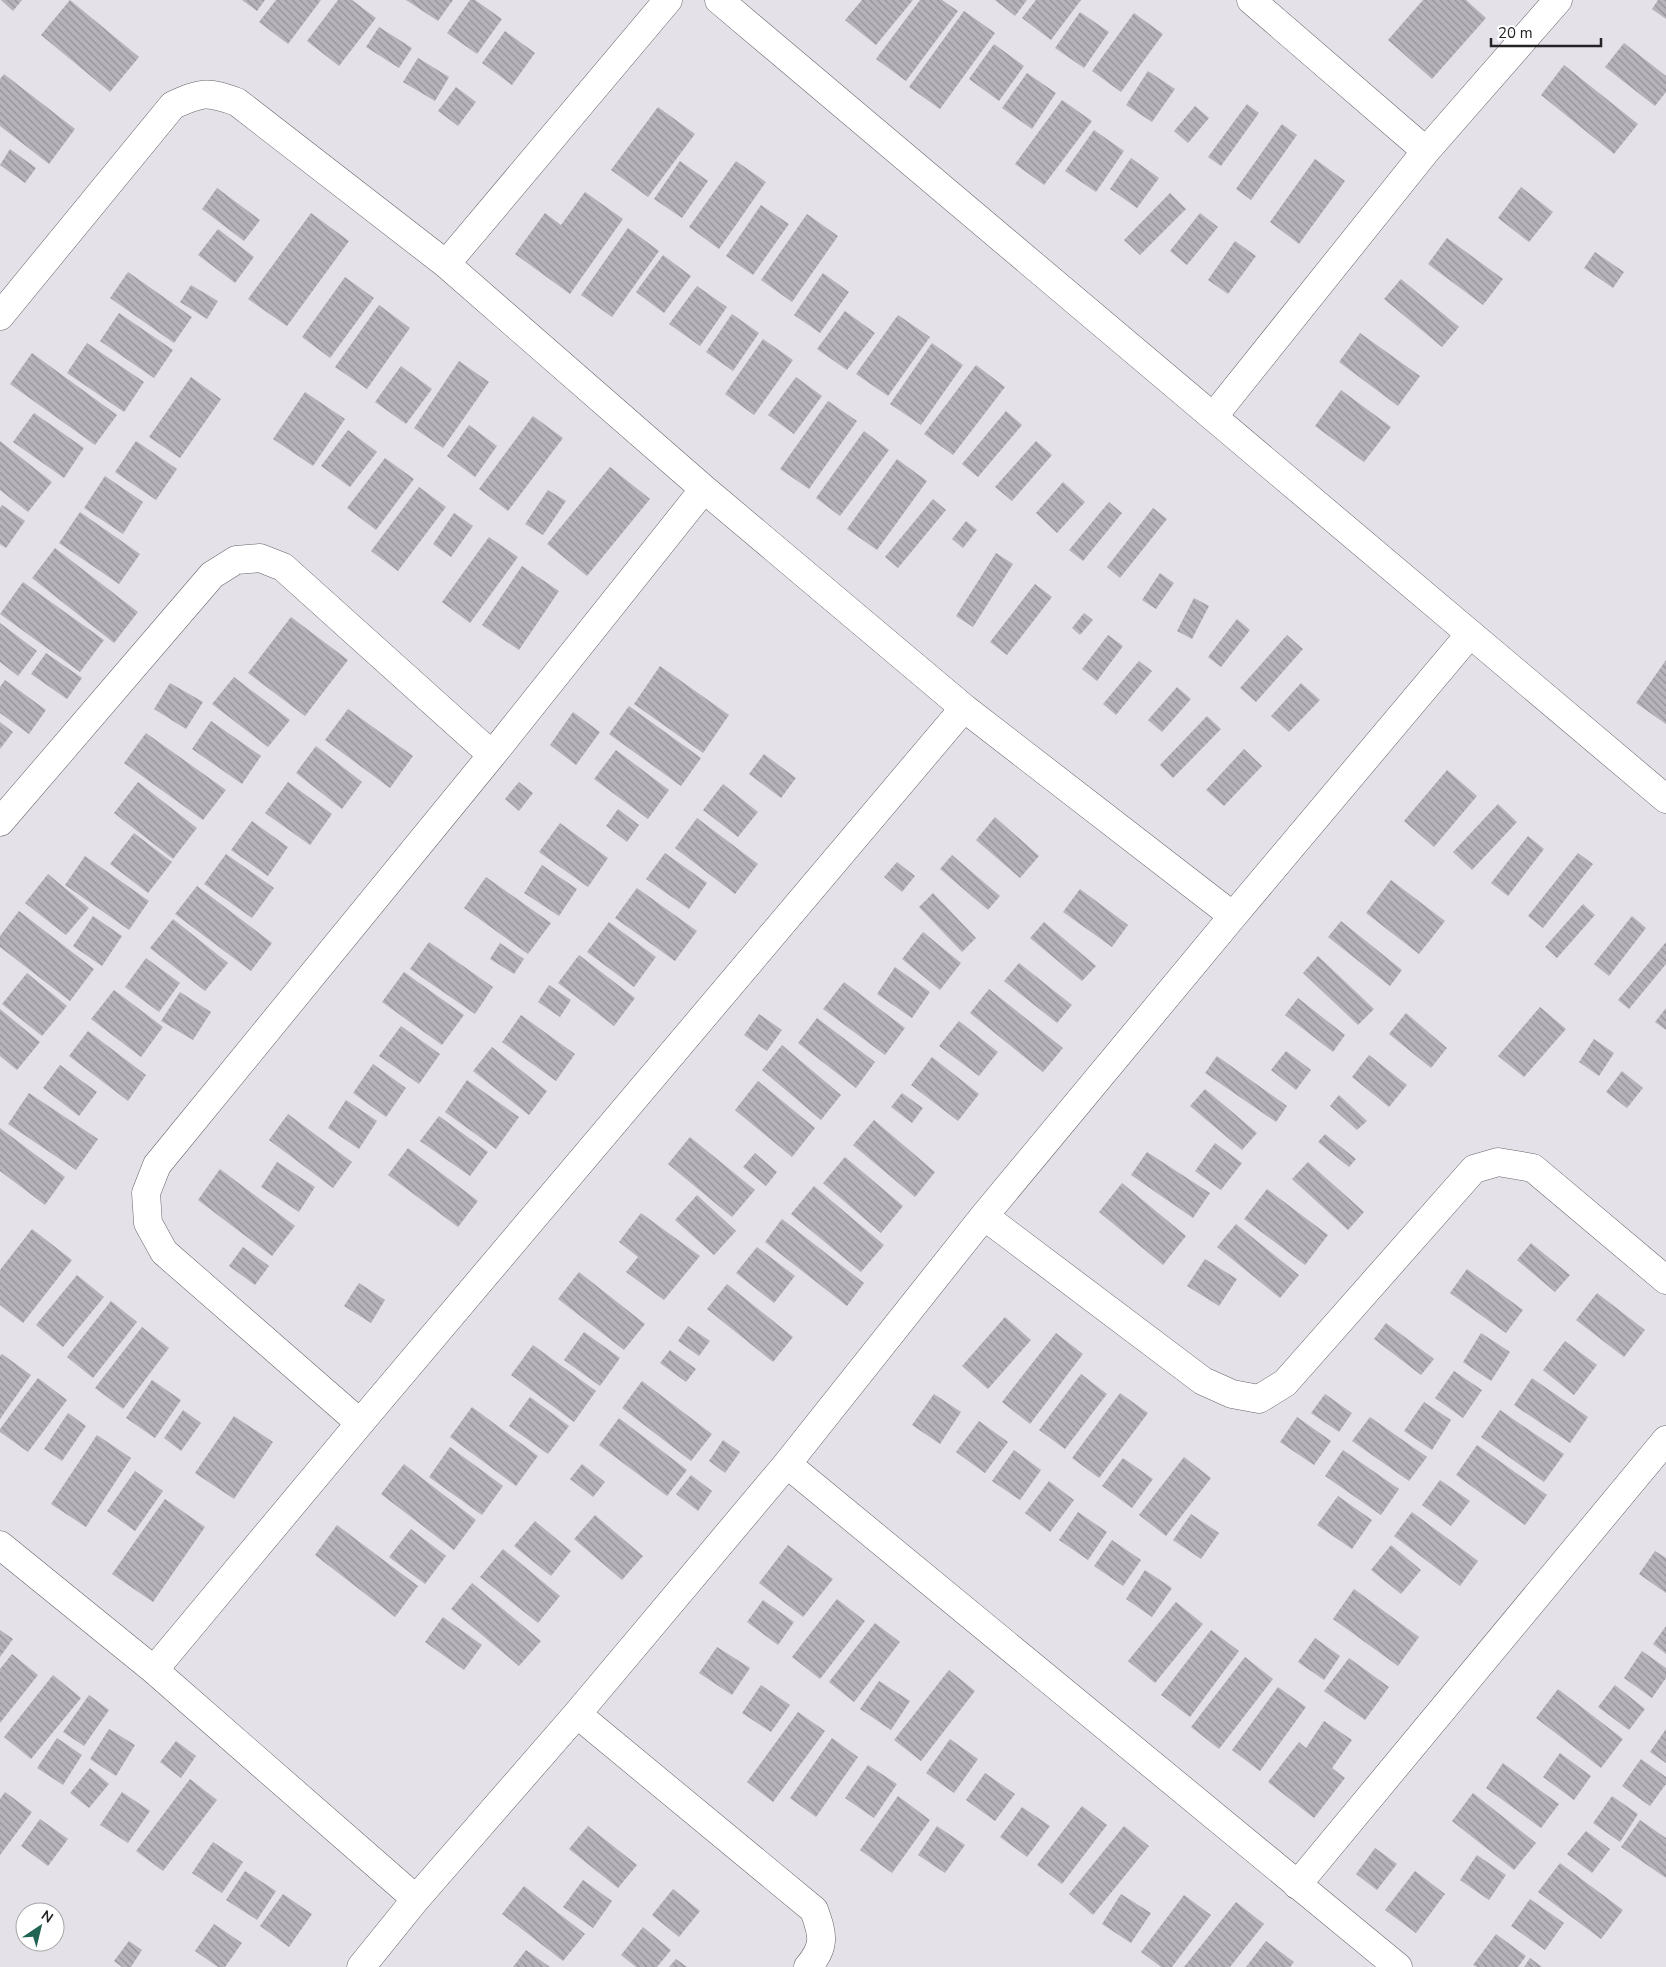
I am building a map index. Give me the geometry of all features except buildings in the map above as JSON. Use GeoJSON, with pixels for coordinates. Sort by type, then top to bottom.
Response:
{"type":"FeatureCollection","features":[{"type":"Feature","properties":{"kind":"street"},"geometry":{"type":"LineString","coordinates":[[446,264],[668,0]]}},
{"type":"Feature","properties":{"kind":"street"},"geometry":{"type":"LineString","coordinates":[[719,0],[1666,799]]}},
{"type":"Feature","properties":{"kind":"street"},"geometry":{"type":"LineString","coordinates":[[1251,0],[1426,151]]}},
{"type":"Feature","properties":{"kind":"street"},"geometry":{"type":"LineString","coordinates":[[1213,417],[1426,151],[1558,0]]}},
{"type":"Feature","properties":{"kind":"street"},"geometry":{"type":"LineString","coordinates":[[0,316],[173,105],[192,97],[213,93],[237,102],[446,264],[704,489],[964,708],[1233,916]]}},
{"type":"Feature","properties":{"kind":"street"},"geometry":{"type":"LineString","coordinates":[[360,1423],[164,1252],[148,1223],[146,1193],[158,1165],[492,755],[704,489]]}},
{"type":"Feature","properties":{"kind":"street"},"geometry":{"type":"LineString","coordinates":[[0,822],[212,575],[236,560],[260,558],[283,567],[492,755]]}},
{"type":"Feature","properties":{"kind":"street"},"geometry":{"type":"LineString","coordinates":[[361,1967],[416,1899],[577,1714],[787,1464],[984,1216],[1470,634]]}},
{"type":"Feature","properties":{"kind":"street"},"geometry":{"type":"LineString","coordinates":[[154,1670],[360,1423],[964,708]]}},
{"type":"Feature","properties":{"kind":"street"},"geometry":{"type":"LineString","coordinates":[[984,1216],[1203,1381],[1232,1394],[1259,1399],[1285,1383],[1474,1169],[1498,1162],[1532,1168],[1666,1280]]}},
{"type":"Feature","properties":{"kind":"street"},"geometry":{"type":"LineString","coordinates":[[1298,1885],[1666,1440]]}},
{"type":"Feature","properties":{"kind":"street"},"geometry":{"type":"LineString","coordinates":[[787,1464],[1398,1967]]}},
{"type":"Feature","properties":{"kind":"street"},"geometry":{"type":"LineString","coordinates":[[0,1545],[154,1670],[416,1899]]}},
{"type":"Feature","properties":{"kind":"street"},"geometry":{"type":"LineString","coordinates":[[577,1714],[814,1910],[822,1932],[818,1955],[808,1967]]}}]}
